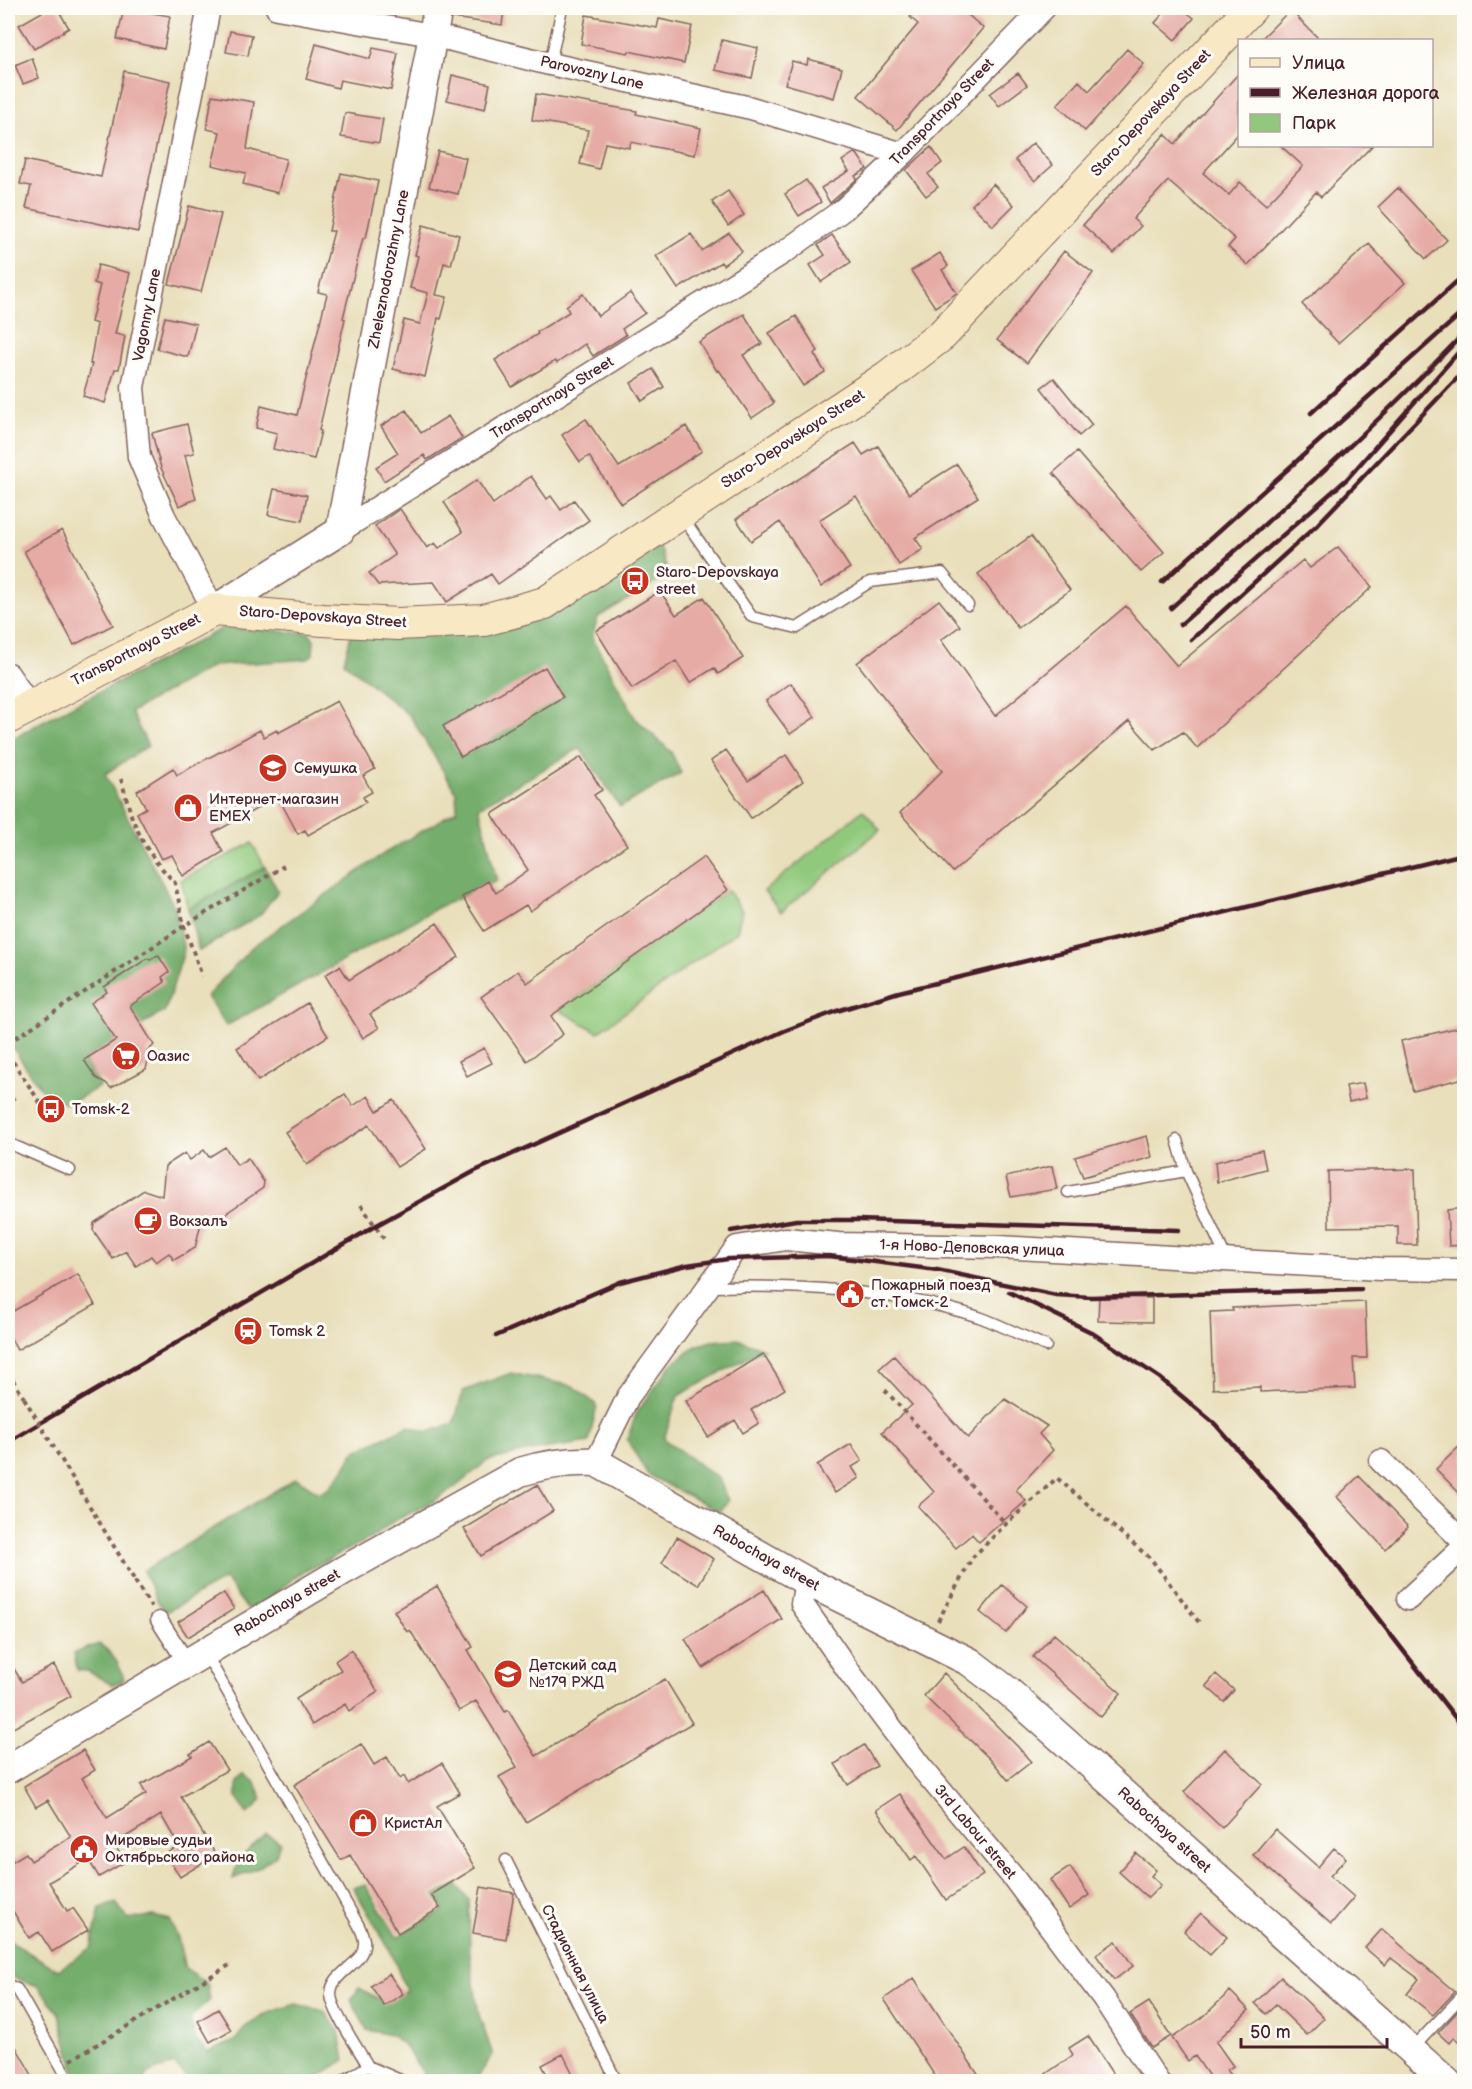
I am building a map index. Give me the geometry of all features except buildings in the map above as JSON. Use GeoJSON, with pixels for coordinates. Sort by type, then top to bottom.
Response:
{"type":"FeatureCollection","features":[{"type":"Feature","properties":{"kind":"main road","name":"Staro-Depovskaya Street"},"geometry":{"type":"LineString","coordinates":[[214,610],[398,624],[484,620],[545,603],[887,377],[942,335],[1251,8]]}},
{"type":"Feature","properties":{"kind":"main road","name":"Transportnaya Street"},"geometry":{"type":"LineString","coordinates":[[15,707],[214,610]]}},
{"type":"Feature","properties":{"kind":"street","name":"Vagonny Lane"},"geometry":{"type":"LineString","coordinates":[[209,8],[133,387],[139,457],[164,516],[214,610]]}},
{"type":"Feature","properties":{"kind":"street","name":"Parovozny Lane"},"geometry":{"type":"LineString","coordinates":[[277,8],[432,35],[550,64],[751,108],[903,154]]}},
{"type":"Feature","properties":{"kind":"street","name":"Zheleznodorozhny Lane"},"geometry":{"type":"LineString","coordinates":[[340,531],[438,8]]}},
{"type":"Feature","properties":{"kind":"street","name":"Transportnaya Street"},"geometry":{"type":"LineString","coordinates":[[214,610],[786,250],[844,209],[903,154],[1044,8]]}},
{"type":"Feature","properties":{"kind":"street"},"geometry":{"type":"LineString","coordinates":[[8,674],[15,707]]}},
{"type":"Feature","properties":{"kind":"street","name":"1-я Ново-Деповская улица"},"geometry":{"type":"LineString","coordinates":[[596,1462],[628,1397],[737,1247],[786,1239],[838,1244],[999,1247],[1380,1269],[1464,1270]]}},
{"type":"Feature","properties":{"kind":"street","name":"Rabochaya street"},"geometry":{"type":"LineString","coordinates":[[8,1769],[334,1576],[520,1472],[543,1465],[571,1461],[596,1462],[806,1581],[970,1662],[1008,1691],[1447,2082]]}},
{"type":"Feature","properties":{"kind":"street"},"geometry":{"type":"LineString","coordinates":[[1381,1461],[1464,1542]]}},
{"type":"Feature","properties":{"kind":"street"},"geometry":{"type":"LineString","coordinates":[[1408,1599],[1464,1547]]}},
{"type":"Feature","properties":{"kind":"street","name":"3rd Labour street"},"geometry":{"type":"LineString","coordinates":[[806,1581],[802,1604],[850,1673],[920,1766],[1012,1877],[1104,1999],[1158,2082]]}},
{"type":"Feature","properties":{"kind":"street"},"geometry":{"type":"LineString","coordinates":[[159,1620],[195,1657]]}},
{"type":"Feature","properties":{"kind":"lane"},"geometry":{"type":"LineString","coordinates":[[550,64],[562,8]]}},
{"type":"Feature","properties":{"kind":"lane"},"geometry":{"type":"LineString","coordinates":[[680,514],[752,617],[797,628],[870,582],[942,573],[968,605]]}},
{"type":"Feature","properties":{"kind":"lane"},"geometry":{"type":"LineString","coordinates":[[1177,1140],[1186,1171],[1227,1260]]}},
{"type":"Feature","properties":{"kind":"lane"},"geometry":{"type":"LineString","coordinates":[[8,1143],[70,1170]]}},
{"type":"Feature","properties":{"kind":"lane"},"geometry":{"type":"LineString","coordinates":[[1068,1192],[1186,1171]]}},
{"type":"Feature","properties":{"kind":"lane"},"geometry":{"type":"LineString","coordinates":[[707,1287],[812,1288],[898,1297],[979,1317],[1046,1346]]}},
{"type":"Feature","properties":{"kind":"lane"},"geometry":{"type":"LineString","coordinates":[[195,1657],[359,1926],[364,1940],[362,1952],[335,1981],[331,1994],[337,2012],[368,2066],[405,2082]]}},
{"type":"Feature","properties":{"kind":"lane","name":"Стадионная улица"},"geometry":{"type":"LineString","coordinates":[[506,1860],[617,2082]]}},
{"type":"Feature","properties":{"kind":"lane"},"geometry":{"type":"LineString","coordinates":[[8,1985],[17,1989],[70,2082]]}},
{"type":"Feature","properties":{"kind":"lane"},"geometry":{"type":"LineString","coordinates":[[1411,2050],[1464,1994]]}},
{"type":"Feature","properties":{"kind":"lane"},"geometry":{"type":"LineString","coordinates":[[341,2082],[368,2066]]}},
{"type":"Feature","properties":{"kind":"path"},"geometry":{"type":"LineString","coordinates":[[121,779],[132,818],[144,844],[175,883],[184,926],[202,976]]}},
{"type":"Feature","properties":{"kind":"path"},"geometry":{"type":"LineString","coordinates":[[8,1043],[184,926],[284,866]]}},
{"type":"Feature","properties":{"kind":"path"},"geometry":{"type":"LineString","coordinates":[[8,1054],[43,1107]]}},
{"type":"Feature","properties":{"kind":"path"},"geometry":{"type":"LineString","coordinates":[[8,1091],[14,1100]]}},
{"type":"Feature","properties":{"kind":"path"},"geometry":{"type":"LineString","coordinates":[[361,1205],[386,1242]]}},
{"type":"Feature","properties":{"kind":"path"},"geometry":{"type":"LineString","coordinates":[[8,1372],[159,1620]]}},
{"type":"Feature","properties":{"kind":"path"},"geometry":{"type":"LineString","coordinates":[[885,1390],[1006,1524]]}},
{"type":"Feature","properties":{"kind":"path"},"geometry":{"type":"LineString","coordinates":[[927,1640],[972,1558],[1057,1478],[1151,1559],[1201,1625]]}},
{"type":"Feature","properties":{"kind":"path"},"geometry":{"type":"LineString","coordinates":[[61,2066],[233,1964]]}},
{"type":"Feature","properties":{"kind":"green space"},"geometry":{"type":"Polygon","coordinates":[[[657,541],[669,575],[598,617],[592,637],[635,718],[671,752],[681,773],[620,807],[580,748],[479,807],[497,881],[439,907],[226,1026],[207,996],[253,946],[385,853],[457,810],[456,792],[410,716],[344,662],[352,630],[486,628],[657,541]]]}},
{"type":"Feature","properties":{"kind":"green space"},"geometry":{"type":"Polygon","coordinates":[[[223,628],[310,633],[314,640],[313,654],[308,659],[213,666],[131,712],[148,746],[105,774],[175,908],[184,951],[165,1011],[84,1060],[100,1086],[70,1104],[48,1099],[8,1041],[8,742],[43,721],[223,628]]]}},
{"type":"Feature","properties":{"kind":"green space"},"geometry":{"type":"Polygon","coordinates":[[[863,810],[880,830],[781,912],[764,891],[863,810]]]}},
{"type":"Feature","properties":{"kind":"green space"},"geometry":{"type":"Polygon","coordinates":[[[252,843],[265,867],[188,909],[181,880],[252,843]]]}},
{"type":"Feature","properties":{"kind":"green space"},"geometry":{"type":"Polygon","coordinates":[[[265,867],[278,891],[260,915],[199,951],[188,909],[265,867]]]}},
{"type":"Feature","properties":{"kind":"green space"},"geometry":{"type":"Polygon","coordinates":[[[728,890],[742,911],[737,931],[598,1032],[559,1010],[728,890]]]}},
{"type":"Feature","properties":{"kind":"green space"},"geometry":{"type":"Polygon","coordinates":[[[737,1339],[764,1349],[678,1396],[664,1439],[719,1479],[728,1501],[720,1512],[648,1475],[627,1440],[636,1414],[671,1365],[696,1346],[711,1341],[737,1339]]]}},
{"type":"Feature","properties":{"kind":"green space"},"geometry":{"type":"Polygon","coordinates":[[[511,1373],[573,1386],[597,1405],[589,1442],[530,1451],[487,1461],[434,1501],[392,1522],[375,1536],[297,1575],[265,1603],[247,1609],[225,1579],[166,1612],[158,1602],[143,1571],[296,1478],[319,1493],[328,1489],[355,1451],[408,1426],[428,1432],[454,1423],[463,1391],[511,1373]]]}},
{"type":"Feature","properties":{"kind":"green space"},"geometry":{"type":"Polygon","coordinates":[[[99,1644],[115,1659],[124,1680],[112,1685],[88,1671],[77,1670],[74,1653],[99,1644]]]}},
{"type":"Feature","properties":{"kind":"green space"},"geometry":{"type":"Polygon","coordinates":[[[244,1775],[254,1781],[262,1799],[247,1814],[237,1798],[237,1783],[244,1775]]]}},
{"type":"Feature","properties":{"kind":"green space"},"geometry":{"type":"Polygon","coordinates":[[[266,1834],[280,1842],[276,1855],[258,1868],[233,1879],[241,1859],[266,1834]]]}},
{"type":"Feature","properties":{"kind":"green space"},"geometry":{"type":"Polygon","coordinates":[[[365,1885],[397,1937],[444,1910],[435,1895],[457,1885],[469,1900],[470,1958],[479,2015],[493,2055],[478,2077],[470,2081],[429,2081],[403,2044],[391,2035],[367,2030],[351,2000],[359,1988],[386,2003],[406,1991],[392,1954],[353,1887],[365,1885]]]}},
{"type":"Feature","properties":{"kind":"green space"},"geometry":{"type":"Polygon","coordinates":[[[116,1903],[128,1919],[153,1916],[170,1920],[178,1938],[185,1969],[207,1983],[210,2000],[190,2018],[195,2039],[208,2052],[235,2041],[245,2027],[268,2013],[296,2004],[324,2011],[339,2031],[345,2060],[312,2081],[191,2081],[174,2064],[147,2074],[143,2081],[82,2081],[74,2069],[59,2014],[38,1986],[8,1976],[8,1940],[58,1970],[91,1948],[100,1908],[116,1903]]]}},
{"type":"Feature","properties":{"kind":"railway"},"geometry":{"type":"LineString","coordinates":[[1311,413],[1464,275]]}},
{"type":"Feature","properties":{"kind":"railway"},"geometry":{"type":"LineString","coordinates":[[1162,582],[1464,311]]}},
{"type":"Feature","properties":{"kind":"railway"},"geometry":{"type":"LineString","coordinates":[[1171,608],[1357,439],[1464,333]]}},
{"type":"Feature","properties":{"kind":"railway"},"geometry":{"type":"LineString","coordinates":[[1180,625],[1347,479],[1464,346]]}},
{"type":"Feature","properties":{"kind":"railway"},"geometry":{"type":"LineString","coordinates":[[1191,640],[1317,525],[1464,371]]}},
{"type":"Feature","properties":{"kind":"railway"},"geometry":{"type":"LineString","coordinates":[[8,1442],[375,1226],[475,1171],[784,1031],[837,1011],[899,992],[1464,854]]}},
{"type":"Feature","properties":{"kind":"railway"},"geometry":{"type":"LineString","coordinates":[[731,1231],[796,1220],[1179,1230]]}},
{"type":"Feature","properties":{"kind":"railway"},"geometry":{"type":"LineString","coordinates":[[496,1336],[620,1282],[687,1265],[728,1259],[829,1256],[937,1270],[1056,1295],[1091,1297],[1361,1289]]}},
{"type":"Feature","properties":{"kind":"railway"},"geometry":{"type":"LineString","coordinates":[[1009,1292],[1091,1332],[1160,1378],[1215,1424],[1315,1537],[1464,1729]]}},
{"type":"Feature","properties":{"kind":"place","name":"Staro-Depovskaya street"},"geometry":{"type":"Point","coordinates":[635,581]}},
{"type":"Feature","properties":{"kind":"place","name":"Семушка"},"geometry":{"type":"Point","coordinates":[273,768]}},
{"type":"Feature","properties":{"kind":"place","name":"Интернет-магазин EMEX"},"geometry":{"type":"Point","coordinates":[188,808]}},
{"type":"Feature","properties":{"kind":"place","name":"Оазис"},"geometry":{"type":"Point","coordinates":[126,1056]}},
{"type":"Feature","properties":{"kind":"place","name":"Tomsk-2"},"geometry":{"type":"Point","coordinates":[51,1109]}},
{"type":"Feature","properties":{"kind":"place","name":"Вокзалъ"},"geometry":{"type":"Point","coordinates":[148,1221]}},
{"type":"Feature","properties":{"kind":"place","name":"Пожарный поезд ст. Томск-2"},"geometry":{"type":"Point","coordinates":[850,1294]}},
{"type":"Feature","properties":{"kind":"place","name":"Tomsk 2"},"geometry":{"type":"Point","coordinates":[248,1331]}},
{"type":"Feature","properties":{"kind":"place","name":"Детский сад №179 РЖД"},"geometry":{"type":"Point","coordinates":[508,1674]}},
{"type":"Feature","properties":{"kind":"place","name":"КристАл"},"geometry":{"type":"Point","coordinates":[363,1823]}},
{"type":"Feature","properties":{"kind":"place","name":"Мировые судьи Октябрьского района"},"geometry":{"type":"Point","coordinates":[84,1849]}}]}
